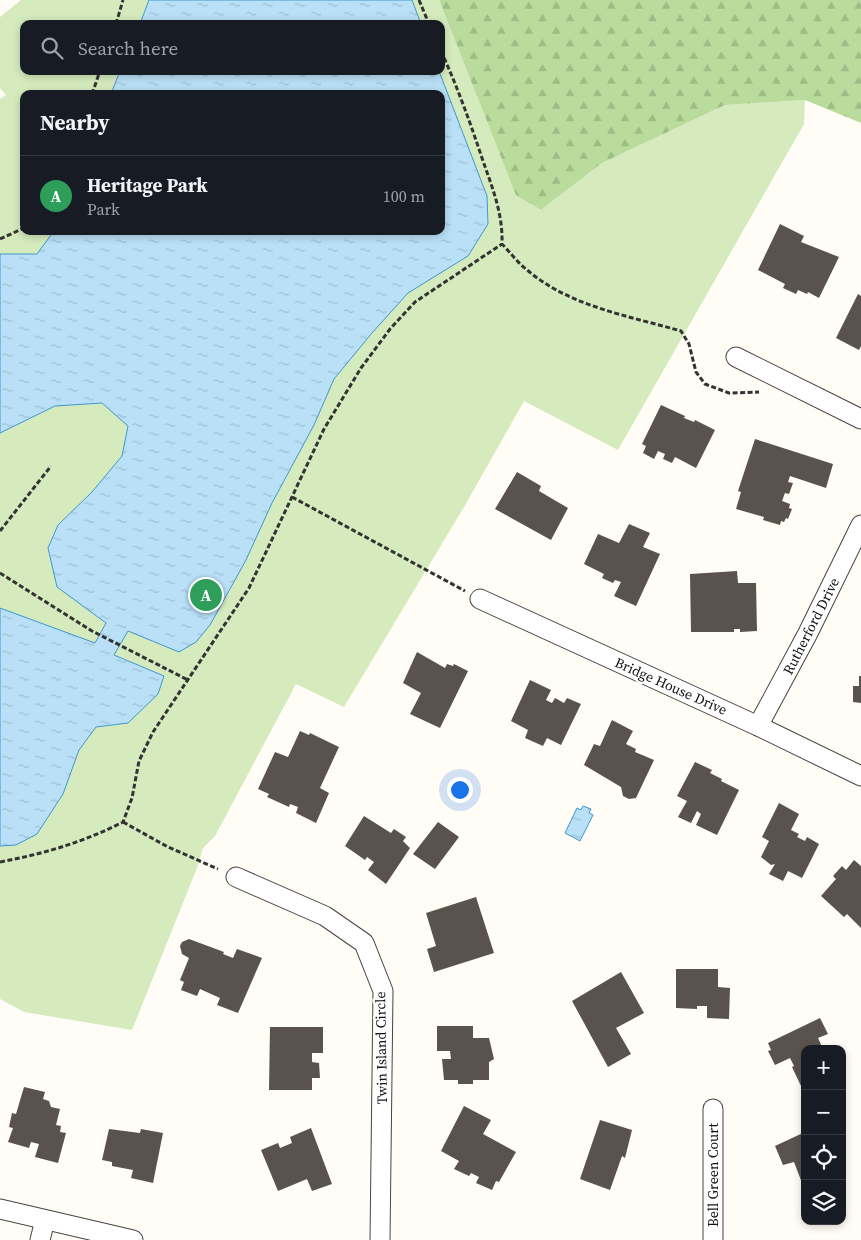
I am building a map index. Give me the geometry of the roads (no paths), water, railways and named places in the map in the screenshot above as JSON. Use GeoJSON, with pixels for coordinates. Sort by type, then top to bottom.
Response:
{"type":"FeatureCollection","features":[{"type":"Feature","properties":{"kind":"street"},"geometry":{"type":"LineString","coordinates":[[736,357],[861,419]]}},
{"type":"Feature","properties":{"kind":"street","name":"Rutherford Drive"},"geometry":{"type":"LineString","coordinates":[[758,726],[808,633],[861,525]]}},
{"type":"Feature","properties":{"kind":"street","name":"Bridge House Drive"},"geometry":{"type":"LineString","coordinates":[[480,599],[758,726],[861,776]]}},
{"type":"Feature","properties":{"kind":"street","name":"Twin Island Circle"},"geometry":{"type":"LineString","coordinates":[[236,877],[325,916],[364,943],[383,991],[380,1240]]}},
{"type":"Feature","properties":{"kind":"street","name":"Bell Green Court"},"geometry":{"type":"LineString","coordinates":[[713,1109],[713,1240]]}},
{"type":"Feature","properties":{"kind":"street"},"geometry":{"type":"LineString","coordinates":[[0,1209],[133,1240]]}},
{"type":"Feature","properties":{"kind":"street"},"geometry":{"type":"LineString","coordinates":[[40,1240],[45,1220]]}},
{"type":"Feature","properties":{"kind":"water"},"geometry":{"type":"Polygon","coordinates":[[[149,0],[412,0],[420,20],[142,20],[149,0]]]}},
{"type":"Feature","properties":{"kind":"water"},"geometry":{"type":"Polygon","coordinates":[[[118,75],[441,75],[487,196],[488,224],[468,256],[408,293],[334,379],[314,425],[272,503],[246,560],[210,625],[196,642],[179,652],[128,631],[114,655],[164,676],[158,694],[128,723],[96,727],[79,750],[63,794],[37,834],[16,845],[0,846],[0,608],[95,643],[106,623],[57,587],[48,548],[58,525],[92,492],[122,456],[128,426],[102,403],[55,406],[0,433],[0,254],[37,254],[51,235],[445,235],[445,90],[113,90],[118,75]]]}},
{"type":"Feature","properties":{"kind":"water"},"geometry":{"type":"Polygon","coordinates":[[[583,806],[591,809],[589,813],[593,815],[580,841],[565,833],[577,808],[581,810],[583,806]]]}},
{"type":"Feature","properties":{"kind":"place","name":"Heritage Park"},"geometry":{"type":"Point","coordinates":[206,595]}}]}
